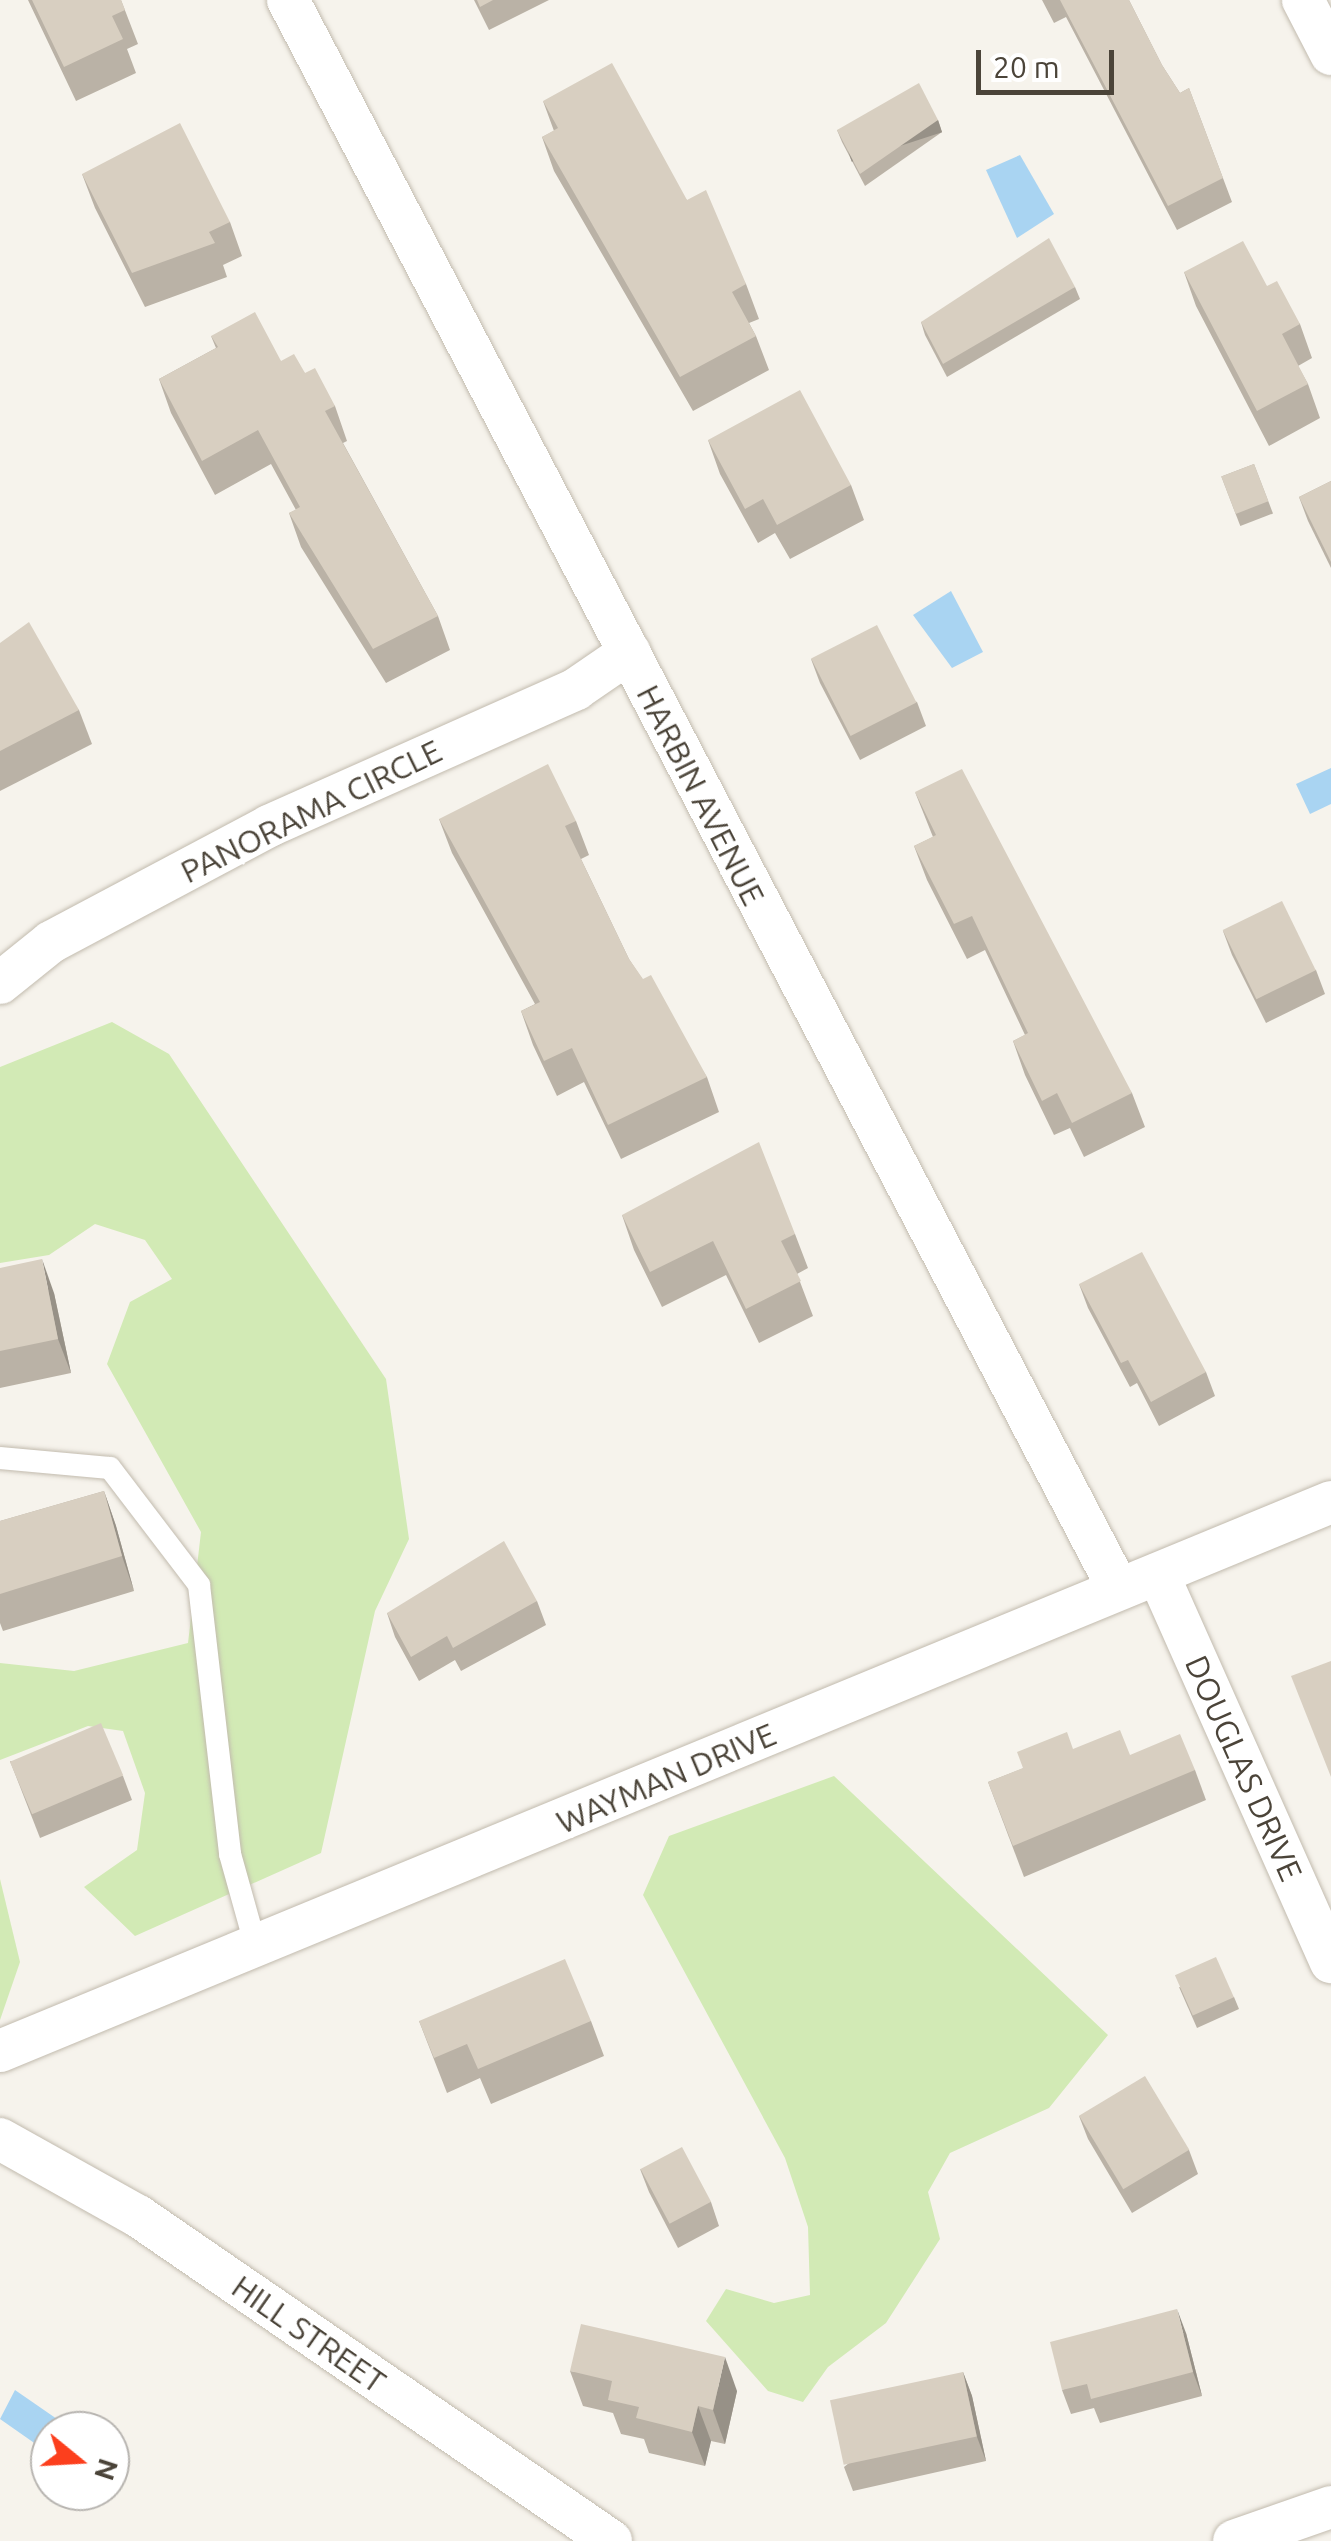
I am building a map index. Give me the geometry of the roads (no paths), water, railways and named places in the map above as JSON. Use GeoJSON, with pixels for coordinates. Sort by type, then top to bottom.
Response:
{"type":"FeatureCollection","features":[{"type":"Feature","properties":{"kind":"street","name":"HARBIN AVENUE"},"geometry":{"type":"LineString","coordinates":[[288,0],[630,652],[1138,1581]]}},
{"type":"Feature","properties":{"kind":"street"},"geometry":{"type":"LineString","coordinates":[[1303,0],[1331,54]]}},
{"type":"Feature","properties":{"kind":"street","name":"PANORAMA CIRCLE"},"geometry":{"type":"LineString","coordinates":[[0,983],[51,942],[269,826],[576,689],[630,652]]}},
{"type":"Feature","properties":{"kind":"street","name":"WAYMAN DRIVE"},"geometry":{"type":"LineString","coordinates":[[0,2051],[1331,1502]]}},
{"type":"Feature","properties":{"kind":"street","name":"DOUGLAS DRIVE"},"geometry":{"type":"LineString","coordinates":[[1138,1581],[1331,1962]]}},
{"type":"Feature","properties":{"kind":"street","name":"HILL STREET"},"geometry":{"type":"LineString","coordinates":[[0,2139],[138,2216],[611,2541]]}},
{"type":"Feature","properties":{"kind":"street"},"geometry":{"type":"LineString","coordinates":[[1234,2541],[1331,2507]]}},
{"type":"Feature","properties":{"kind":"lane"},"geometry":{"type":"LineString","coordinates":[[0,1458],[110,1468],[199,1586],[230,1854],[256,1946]]}},
{"type":"Feature","properties":{"kind":"water"},"geometry":{"type":"Polygon","coordinates":[[[1020,155],[1054,214],[1017,238],[986,170],[1020,155]]]}},
{"type":"Feature","properties":{"kind":"water"},"geometry":{"type":"Polygon","coordinates":[[[951,591],[983,652],[952,668],[913,615],[951,591]]]}},
{"type":"Feature","properties":{"kind":"water"},"geometry":{"type":"Polygon","coordinates":[[[1331,768],[1331,804],[1310,814],[1296,784],[1331,768]]]}},
{"type":"Feature","properties":{"kind":"water"},"geometry":{"type":"Polygon","coordinates":[[[15,2390],[45,2411],[30,2411],[30,2440],[0,2419],[15,2390]]]}}]}
